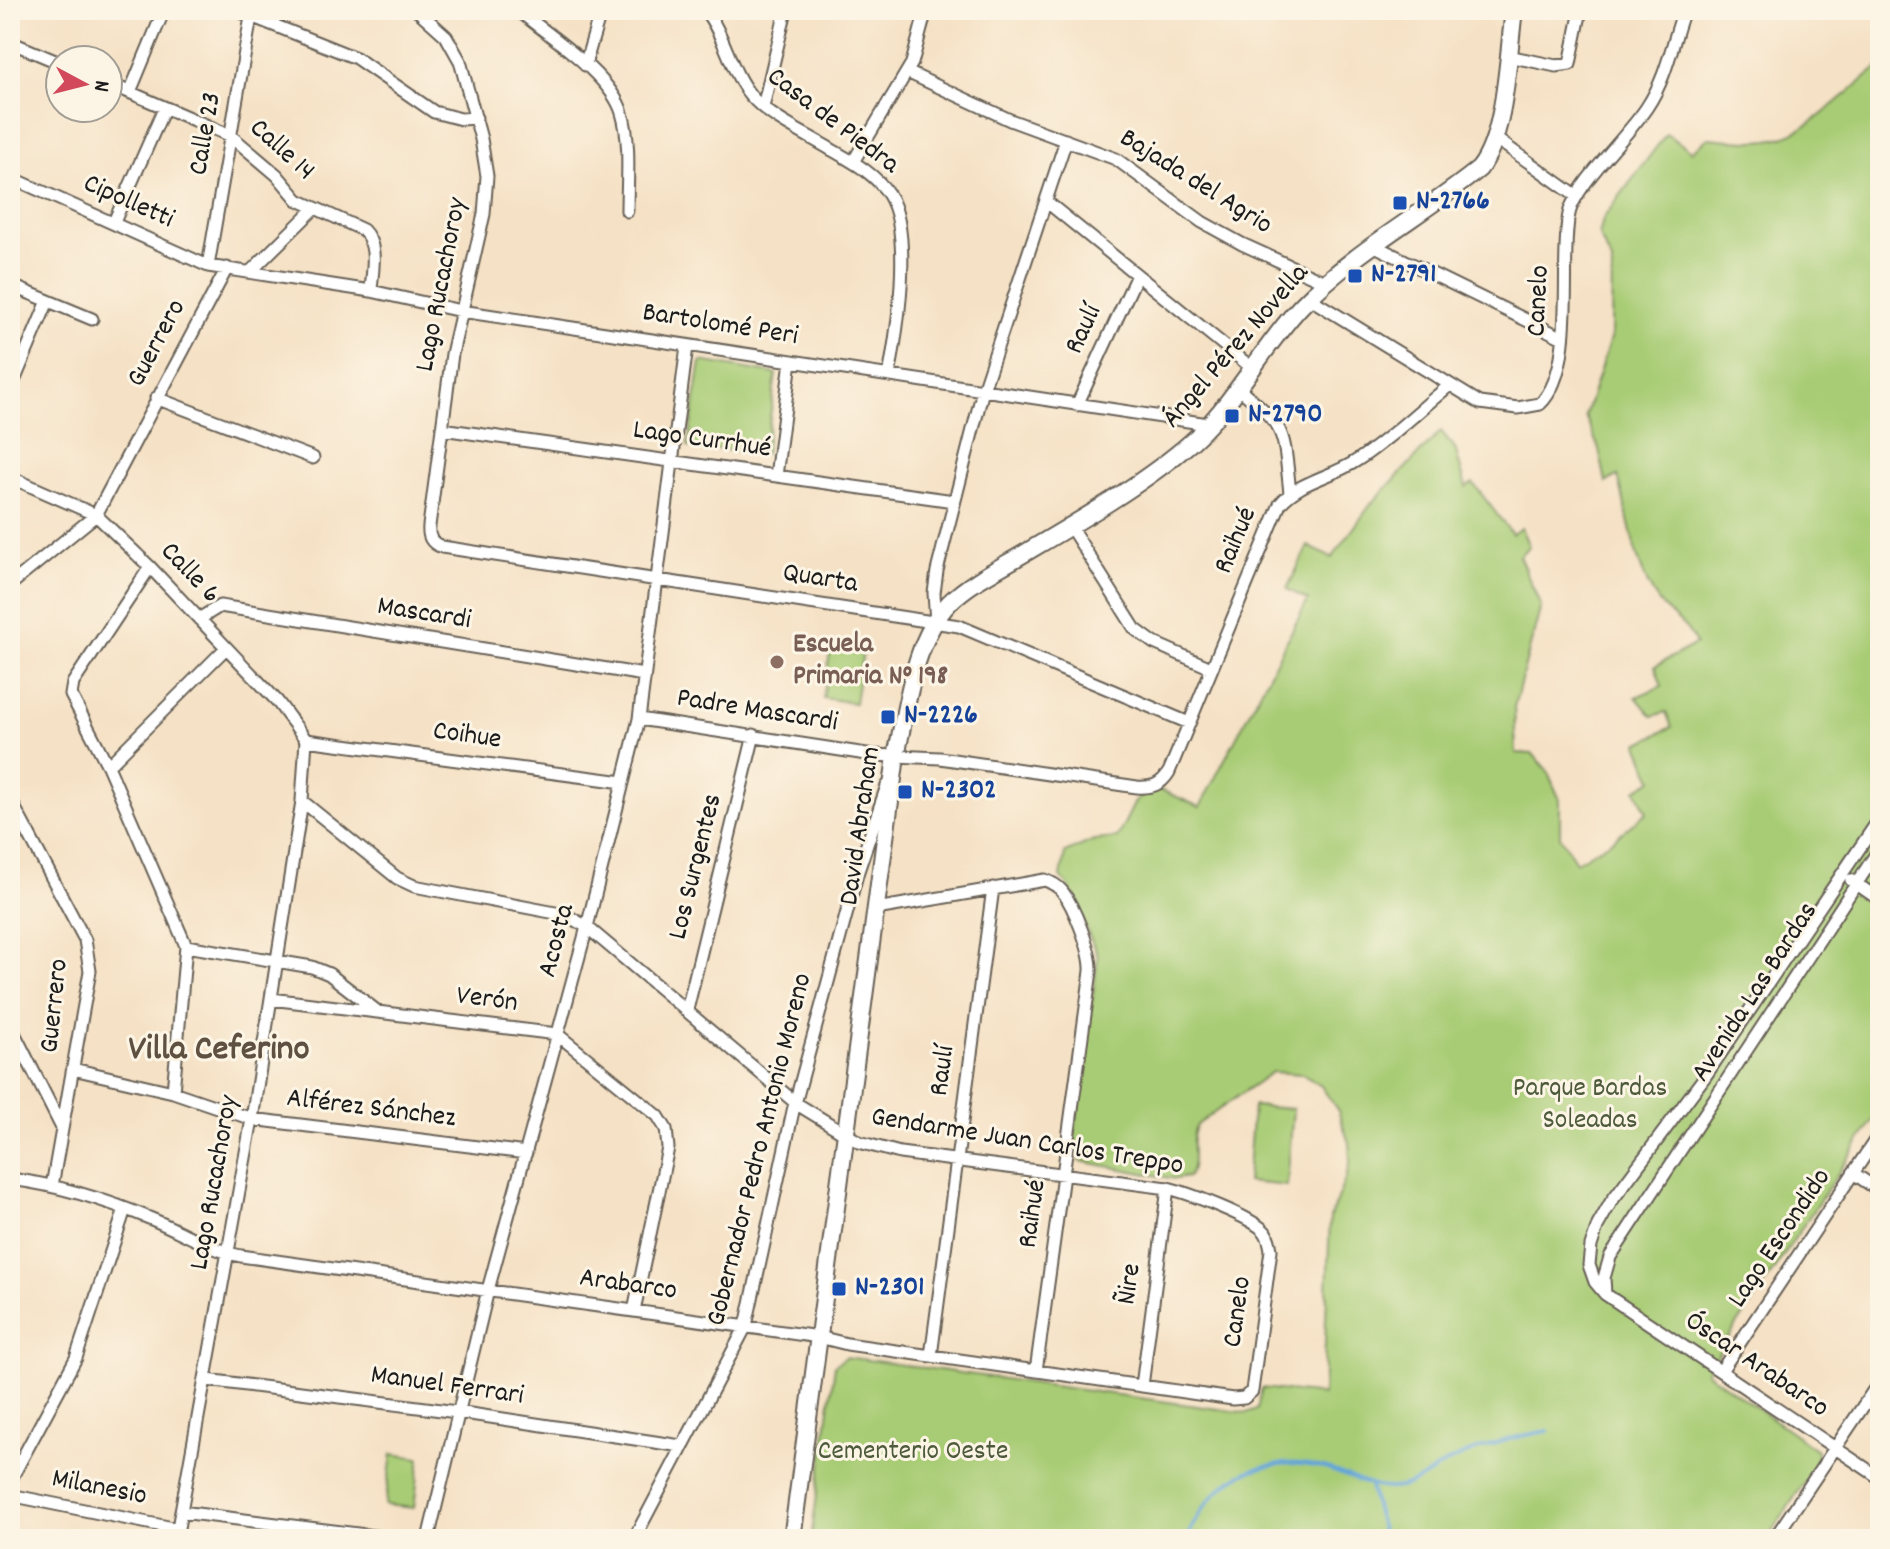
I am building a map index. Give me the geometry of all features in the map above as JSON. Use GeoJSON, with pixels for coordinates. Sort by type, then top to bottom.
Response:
{"type":"FeatureCollection","features":[{"type":"Feature","properties":{"kind":"main road","name":"Ángel Pérez Novella"},"geometry":{"type":"LineString","coordinates":[[936,622],[950,603],[972,585],[1070,526],[1181,451],[1208,424],[1325,282],[1487,161],[1495,138],[1514,10]]}},
{"type":"Feature","properties":{"kind":"main road","name":"David Abraham"},"geometry":{"type":"LineString","coordinates":[[792,1539],[896,756],[920,657],[936,622]]}},
{"type":"Feature","properties":{"kind":"street"},"geometry":{"type":"LineString","coordinates":[[130,92],[164,10]]}},
{"type":"Feature","properties":{"kind":"street"},"geometry":{"type":"LineString","coordinates":[[236,10],[252,13],[356,58],[434,112],[461,119],[476,118]]}},
{"type":"Feature","properties":{"kind":"street","name":"Lago Rucachoroy"},"geometry":{"type":"LineString","coordinates":[[417,10],[454,47],[485,157],[487,195],[461,311],[442,429],[429,526],[430,539]]}},
{"type":"Feature","properties":{"kind":"street"},"geometry":{"type":"LineString","coordinates":[[518,10],[609,87],[623,115],[627,211]]}},
{"type":"Feature","properties":{"kind":"street"},"geometry":{"type":"LineString","coordinates":[[585,65],[601,10]]}},
{"type":"Feature","properties":{"kind":"street","name":"Casa de Piedra"},"geometry":{"type":"LineString","coordinates":[[705,10],[743,84],[763,107],[870,174],[890,197],[898,225],[900,312],[889,376]]}},
{"type":"Feature","properties":{"kind":"street"},"geometry":{"type":"LineString","coordinates":[[763,107],[786,10]]}},
{"type":"Feature","properties":{"kind":"street"},"geometry":{"type":"LineString","coordinates":[[853,162],[907,72],[917,51],[926,10]]}},
{"type":"Feature","properties":{"kind":"street"},"geometry":{"type":"LineString","coordinates":[[1508,56],[1566,66],[1573,60],[1581,10]]}},
{"type":"Feature","properties":{"kind":"street"},"geometry":{"type":"LineString","coordinates":[[1495,138],[1576,196],[1649,104],[1665,71],[1684,10]]}},
{"type":"Feature","properties":{"kind":"street","name":"Calle 23"},"geometry":{"type":"LineString","coordinates":[[208,266],[252,13]]}},
{"type":"Feature","properties":{"kind":"street"},"geometry":{"type":"LineString","coordinates":[[10,42],[44,56]]}},
{"type":"Feature","properties":{"kind":"street","name":"Bajada del Agrio"},"geometry":{"type":"LineString","coordinates":[[907,72],[1010,120],[1116,159],[1221,233],[1325,282]]}},
{"type":"Feature","properties":{"kind":"street","name":"Calle 14"},"geometry":{"type":"LineString","coordinates":[[124,90],[231,136],[277,175],[298,200],[363,230],[371,238],[373,248],[371,291]]}},
{"type":"Feature","properties":{"kind":"street"},"geometry":{"type":"LineString","coordinates":[[114,222],[164,109]]}},
{"type":"Feature","properties":{"kind":"street","name":"David Abraham"},"geometry":{"type":"LineString","coordinates":[[936,622],[935,582],[983,390],[1066,140]]}},
{"type":"Feature","properties":{"kind":"street","name":"Cipolletti"},"geometry":{"type":"LineString","coordinates":[[10,177],[208,266],[227,268]]}},
{"type":"Feature","properties":{"kind":"street","name":"Canelo"},"geometry":{"type":"LineString","coordinates":[[1450,385],[1489,405],[1526,408],[1540,404],[1548,393],[1559,363],[1563,338],[1567,234],[1569,215],[1576,196]]}},
{"type":"Feature","properties":{"kind":"street"},"geometry":{"type":"LineString","coordinates":[[1047,202],[1252,368]]}},
{"type":"Feature","properties":{"kind":"street"},"geometry":{"type":"LineString","coordinates":[[250,272],[314,209]]}},
{"type":"Feature","properties":{"kind":"street"},"geometry":{"type":"LineString","coordinates":[[1373,245],[1563,338]]}},
{"type":"Feature","properties":{"kind":"street","name":"Bartolomé Peri"},"geometry":{"type":"LineString","coordinates":[[227,268],[371,291],[461,311],[1208,424]]}},
{"type":"Feature","properties":{"kind":"street","name":"Guerrero"},"geometry":{"type":"LineString","coordinates":[[10,585],[96,515],[227,268]]}},
{"type":"Feature","properties":{"kind":"street","name":"Raulí"},"geometry":{"type":"LineString","coordinates":[[1077,405],[1137,275]]}},
{"type":"Feature","properties":{"kind":"street"},"geometry":{"type":"LineString","coordinates":[[10,285],[92,319]]}},
{"type":"Feature","properties":{"kind":"street"},"geometry":{"type":"LineString","coordinates":[[1309,298],[1450,385]]}},
{"type":"Feature","properties":{"kind":"street"},"geometry":{"type":"LineString","coordinates":[[14,381],[48,301]]}},
{"type":"Feature","properties":{"kind":"street","name":"Acosta"},"geometry":{"type":"LineString","coordinates":[[428,1539],[488,1290],[587,927],[639,719],[687,346]]}},
{"type":"Feature","properties":{"kind":"street"},"geometry":{"type":"LineString","coordinates":[[776,476],[791,361]]}},
{"type":"Feature","properties":{"kind":"street","name":"Raihué"},"geometry":{"type":"LineString","coordinates":[[1154,787],[1169,772],[1271,519],[1290,493],[1361,458],[1450,385]]}},
{"type":"Feature","properties":{"kind":"street"},"geometry":{"type":"LineString","coordinates":[[1237,387],[1268,413],[1279,427],[1285,445],[1290,493]]}},
{"type":"Feature","properties":{"kind":"street"},"geometry":{"type":"LineString","coordinates":[[156,398],[313,458]]}},
{"type":"Feature","properties":{"kind":"street","name":"Lago Currhué"},"geometry":{"type":"LineString","coordinates":[[442,429],[954,501]]}},
{"type":"Feature","properties":{"kind":"street","name":"Calle 6"},"geometry":{"type":"LineString","coordinates":[[10,477],[96,515],[150,567],[277,701],[306,740]]}},
{"type":"Feature","properties":{"kind":"street"},"geometry":{"type":"LineString","coordinates":[[1070,526],[1135,629],[1154,643],[1211,668]]}},
{"type":"Feature","properties":{"kind":"street","name":"Quarta"},"geometry":{"type":"LineString","coordinates":[[430,539],[442,547],[936,622],[977,632],[1189,723]]}},
{"type":"Feature","properties":{"kind":"street"},"geometry":{"type":"LineString","coordinates":[[150,567],[73,683],[71,695],[108,766],[186,946],[173,1092]]}},
{"type":"Feature","properties":{"kind":"street","name":"Mascardi"},"geometry":{"type":"LineString","coordinates":[[199,619],[220,606],[644,675]]}},
{"type":"Feature","properties":{"kind":"street"},"geometry":{"type":"LineString","coordinates":[[108,766],[226,648]]}},
{"type":"Feature","properties":{"kind":"street","name":"Padre Mascardi"},"geometry":{"type":"LineString","coordinates":[[639,719],[896,756],[940,758],[1154,787]]}},
{"type":"Feature","properties":{"kind":"street","name":"Los Surgentes"},"geometry":{"type":"LineString","coordinates":[[687,1010],[754,735]]}},
{"type":"Feature","properties":{"kind":"street","name":"Lago Rucachoroy"},"geometry":{"type":"LineString","coordinates":[[177,1534],[252,1119],[302,801],[306,740]]}},
{"type":"Feature","properties":{"kind":"street","name":"Coihue"},"geometry":{"type":"LineString","coordinates":[[306,740],[623,782]]}},
{"type":"Feature","properties":{"kind":"street","name":"Gobernador Pedro Antonio Moreno"},"geometry":{"type":"LineString","coordinates":[[634,1539],[746,1326],[793,1111],[858,871],[896,756]]}},
{"type":"Feature","properties":{"kind":"street","name":"Guerrero"},"geometry":{"type":"LineString","coordinates":[[10,799],[85,940],[90,971],[52,1186]]}},
{"type":"Feature","properties":{"kind":"street","name":"Gendarme Juan Carlos Treppo"},"geometry":{"type":"LineString","coordinates":[[302,801],[397,878],[414,886],[566,915],[587,927],[797,1104],[871,1147],[1168,1188],[1196,1196],[1253,1223],[1267,1234]]}},
{"type":"Feature","properties":{"kind":"street","name":"Avenida Las Bardas"},"geometry":{"type":"LineString","coordinates":[[1605,1294],[1595,1282],[1589,1265],[1598,1225],[1625,1181],[1706,1075],[1880,818]]}},
{"type":"Feature","properties":{"kind":"street","name":"Avenida Las Bardas"},"geometry":{"type":"LineString","coordinates":[[1605,1294],[1604,1278],[1610,1257],[1880,848]]}},
{"type":"Feature","properties":{"kind":"street"},"geometry":{"type":"LineString","coordinates":[[1842,875],[1880,900]]}},
{"type":"Feature","properties":{"kind":"street","name":"Raihué"},"geometry":{"type":"LineString","coordinates":[[993,888],[1039,881],[1052,883],[1064,895],[1091,963],[1036,1371]]}},
{"type":"Feature","properties":{"kind":"street"},"geometry":{"type":"LineString","coordinates":[[876,909],[993,888]]}},
{"type":"Feature","properties":{"kind":"street","name":"Raulí"},"geometry":{"type":"LineString","coordinates":[[931,1356],[993,888]]}},
{"type":"Feature","properties":{"kind":"street"},"geometry":{"type":"LineString","coordinates":[[186,946],[312,967],[329,974],[378,1012]]}},
{"type":"Feature","properties":{"kind":"street","name":"Verón"},"geometry":{"type":"LineString","coordinates":[[271,999],[557,1034]]}},
{"type":"Feature","properties":{"kind":"street"},"geometry":{"type":"LineString","coordinates":[[10,1025],[62,1128]]}},
{"type":"Feature","properties":{"kind":"street"},"geometry":{"type":"LineString","coordinates":[[557,1034],[658,1116],[666,1129],[668,1148],[634,1311]]}},
{"type":"Feature","properties":{"kind":"street","name":"Alférez Sánchez"},"geometry":{"type":"LineString","coordinates":[[73,1069],[173,1092],[252,1119],[526,1153]]}},
{"type":"Feature","properties":{"kind":"street","name":"Lago Escondido"},"geometry":{"type":"LineString","coordinates":[[1721,1371],[1880,1133]]}},
{"type":"Feature","properties":{"kind":"street"},"geometry":{"type":"LineString","coordinates":[[1853,1173],[1880,1191]]}},
{"type":"Feature","properties":{"kind":"street","name":"Arabarco"},"geometry":{"type":"LineString","coordinates":[[10,1179],[52,1186],[125,1209],[226,1253],[1233,1399],[1248,1395]]}},
{"type":"Feature","properties":{"kind":"street","name":"Ñire"},"geometry":{"type":"LineString","coordinates":[[1142,1386],[1168,1188]]}},
{"type":"Feature","properties":{"kind":"street"},"geometry":{"type":"LineString","coordinates":[[10,1481],[76,1358],[125,1209]]}},
{"type":"Feature","properties":{"kind":"street","name":"Canelo"},"geometry":{"type":"LineString","coordinates":[[1248,1395],[1253,1384],[1270,1257],[1267,1234]]}},
{"type":"Feature","properties":{"kind":"street","name":"Óscar Arabarco"},"geometry":{"type":"LineString","coordinates":[[1605,1294],[1880,1478]]}},
{"type":"Feature","properties":{"kind":"street","name":"Manuel Ferrari"},"geometry":{"type":"LineString","coordinates":[[207,1380],[457,1412],[681,1446]]}},
{"type":"Feature","properties":{"kind":"street"},"geometry":{"type":"LineString","coordinates":[[1774,1539],[1880,1381]]}},
{"type":"Feature","properties":{"kind":"street","name":"Milanesio"},"geometry":{"type":"LineString","coordinates":[[10,1495],[177,1534]]}},
{"type":"Feature","properties":{"kind":"street","name":"Milanesio"},"geometry":{"type":"LineString","coordinates":[[181,1512],[398,1539]]}},
{"type":"Feature","properties":{"kind":"green space","name":"Parque Bardas Soleadas"},"geometry":{"type":"Polygon","coordinates":[[[1880,66],[1880,1110],[1706,1372],[1817,1450],[1817,1463],[1767,1539],[811,1539],[835,1365],[846,1357],[1247,1413],[1257,1409],[1262,1388],[1323,1395],[1330,1217],[1350,1161],[1349,1143],[1338,1111],[1321,1086],[1302,1074],[1272,1072],[1197,1125],[1193,1138],[1193,1164],[1188,1177],[1175,1179],[1080,1161],[1073,1146],[1098,957],[1069,887],[1061,877],[1065,853],[1094,840],[1117,838],[1135,802],[1154,787],[1200,807],[1308,600],[1287,589],[1308,546],[1332,558],[1372,503],[1441,431],[1455,448],[1466,487],[1473,483],[1512,534],[1521,528],[1529,546],[1519,556],[1541,606],[1514,707],[1516,753],[1533,754],[1547,770],[1560,800],[1560,836],[1576,862],[1613,840],[1647,812],[1636,790],[1653,780],[1638,744],[1672,727],[1666,712],[1652,716],[1636,697],[1662,686],[1655,666],[1696,644],[1688,630],[1659,602],[1644,575],[1618,476],[1606,482],[1599,449],[1585,416],[1611,336],[1612,262],[1599,236],[1603,219],[1666,134],[1692,151],[1708,138],[1755,141],[1783,137],[1808,124],[1880,66]]]}},
{"type":"Feature","properties":{"kind":"green space"},"geometry":{"type":"Polygon","coordinates":[[[701,361],[776,374],[765,454],[688,446],[701,361]]]}},
{"type":"Feature","properties":{"kind":"green space"},"geometry":{"type":"Polygon","coordinates":[[[831,646],[863,651],[855,703],[823,698],[831,646]]]}},
{"type":"Feature","properties":{"kind":"green space"},"geometry":{"type":"Polygon","coordinates":[[[1253,1106],[1293,1109],[1287,1186],[1247,1182],[1253,1106]]]}},
{"type":"Feature","properties":{"kind":"green space"},"geometry":{"type":"Polygon","coordinates":[[[392,1454],[420,1458],[414,1508],[385,1505],[392,1454]]]}},
{"type":"Feature","properties":{"kind":"green space"},"geometry":{"type":"Polygon","coordinates":[[[221,1529],[303,1539],[220,1539],[221,1529]]]}},
{"type":"Feature","properties":{"kind":"waterway"},"geometry":{"type":"LineString","coordinates":[[1187,1539],[1197,1518],[1224,1486],[1259,1468],[1301,1464],[1324,1468],[1370,1485],[1400,1487],[1477,1450],[1548,1431]]}},
{"type":"Feature","properties":{"kind":"waterway"},"geometry":{"type":"LineString","coordinates":[[1370,1487],[1384,1539]]}},
{"type":"Feature","properties":{"kind":"place","name":"N-2766"},"geometry":{"type":"Point","coordinates":[1400,203]}},
{"type":"Feature","properties":{"kind":"place","name":"N-2791"},"geometry":{"type":"Point","coordinates":[1355,276]}},
{"type":"Feature","properties":{"kind":"place","name":"N-2790"},"geometry":{"type":"Point","coordinates":[1232,416]}},
{"type":"Feature","properties":{"kind":"place","name":"Escuela Primaria N° 198"},"geometry":{"type":"Point","coordinates":[777,662]}},
{"type":"Feature","properties":{"kind":"place","name":"N-2226"},"geometry":{"type":"Point","coordinates":[888,717]}},
{"type":"Feature","properties":{"kind":"place","name":"N-2302"},"geometry":{"type":"Point","coordinates":[905,792]}},
{"type":"Feature","properties":{"kind":"place","name":"N-2301"},"geometry":{"type":"Point","coordinates":[839,1289]}},
{"type":"Feature","properties":{"kind":"district","name":"Villa Ceferino"},"geometry":{"type":"Point","coordinates":[219,1051]}},
{"type":"Feature","properties":{"kind":"park label","name":"Cementerio Oeste"},"geometry":{"type":"Point","coordinates":[913,1453]}}]}
